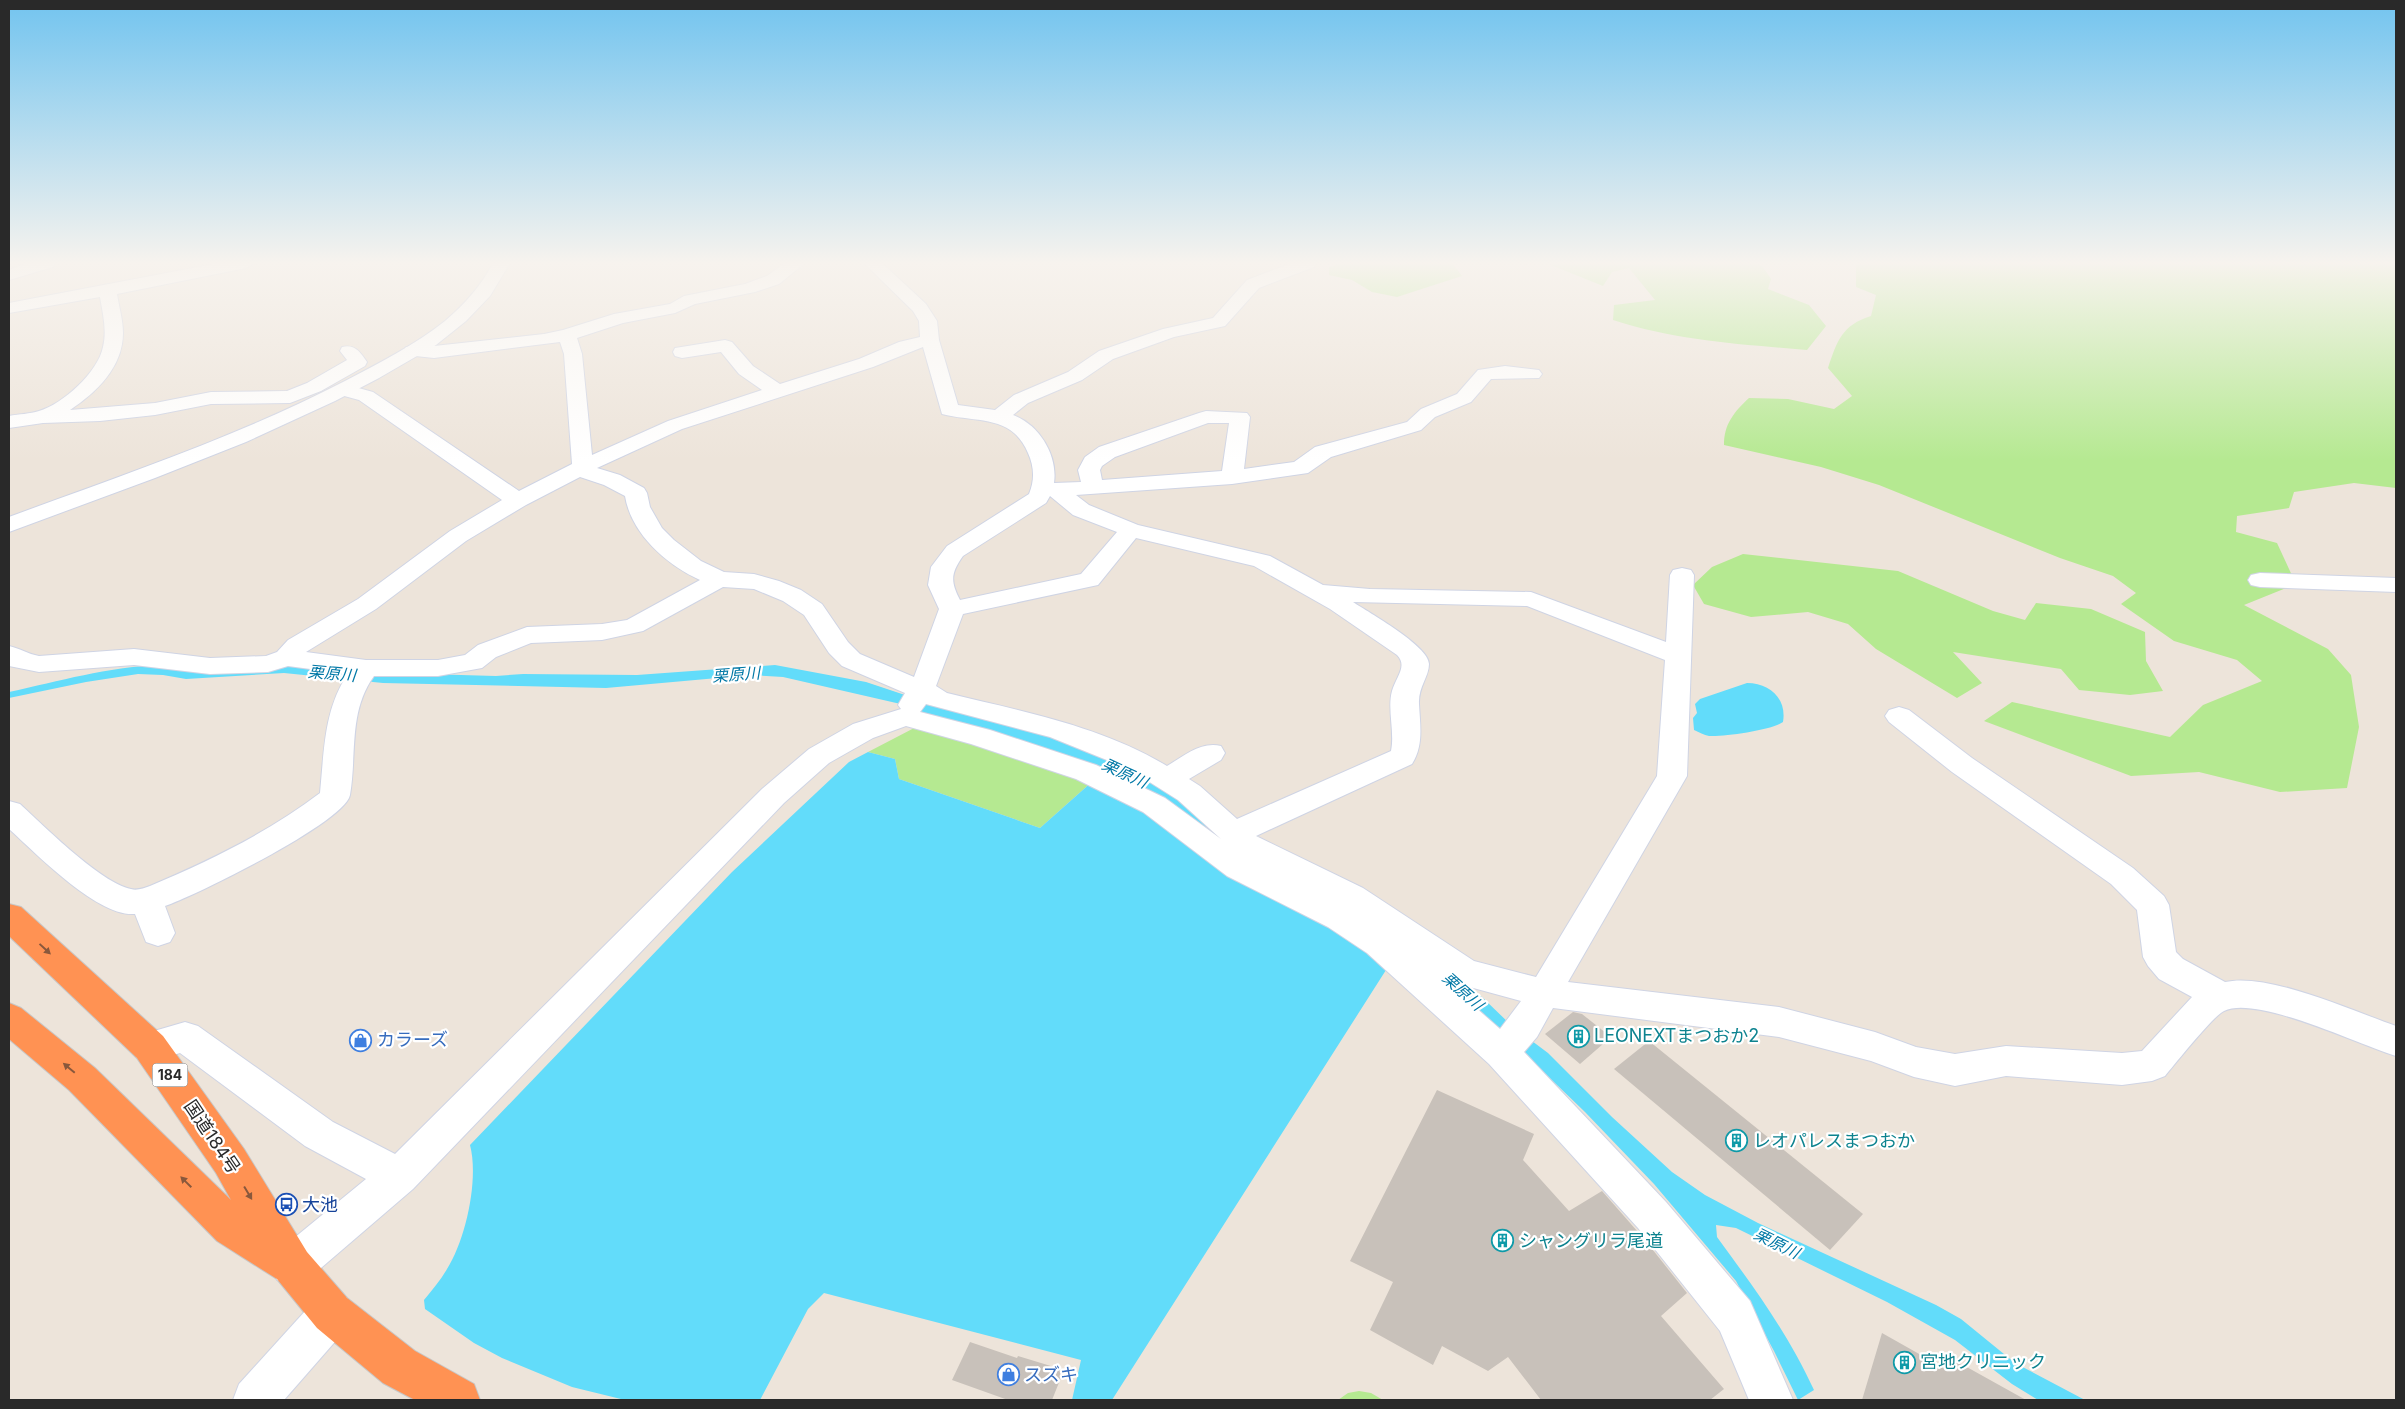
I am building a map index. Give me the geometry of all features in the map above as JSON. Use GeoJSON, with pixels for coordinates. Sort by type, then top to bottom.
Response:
{"type":"FeatureCollection","features":[{"type":"Feature","properties":{"kind":"highway","name":"国道184号"},"geometry":{"type":"LineString","coordinates":[[9,916],[150,1047],[230,1161],[292,1266],[332,1312],[399,1367],[458,1400]]}},
{"type":"Feature","properties":{"kind":"highway","name":"国道184号"},"geometry":{"type":"LineString","coordinates":[[9,1018],[82,1079],[231,1227],[292,1266]]}},
{"type":"Feature","properties":{"kind":"street"},"geometry":{"type":"LineString","coordinates":[[43,417],[66,404],[92,384],[107,362],[114,335],[113,329]]}},
{"type":"Feature","properties":{"kind":"street"},"geometry":{"type":"LineString","coordinates":[[9,525],[196,454],[308,407],[344,390],[413,351],[445,329]]}},
{"type":"Feature","properties":{"kind":"street"},"geometry":{"type":"LineString","coordinates":[[413,351],[434,352],[544,340],[586,329]]}},
{"type":"Feature","properties":{"kind":"street"},"geometry":{"type":"LineString","coordinates":[[929,329],[930,340],[949,410],[999,417],[1026,431],[1036,445],[1050,490],[1081,510],[1131,530],[1262,561],[1382,632],[1416,658],[1416,665],[1405,692],[1406,749],[1402,757],[1234,833]]}},
{"type":"Feature","properties":{"kind":"street"},"geometry":{"type":"LineString","coordinates":[[999,417],[1020,399],[1075,376],[1106,355],[1169,333],[1188,329]]}},
{"type":"Feature","properties":{"kind":"street"},"geometry":{"type":"LineString","coordinates":[[567,335],[573,354],[583,471],[612,480],[636,493],[636,504],[655,535],[673,555],[720,579],[747,580],[776,588],[808,605],[836,646],[851,660],[914,702],[1047,758],[1086,772],[1133,794],[1154,805],[1238,868],[1340,918],[1379,944],[1451,982],[1778,1022],[1866,1044],[1914,1062],[1955,1070],[2006,1061],[2122,1069],[2152,1065],[2212,999],[2238,993],[2272,996],[2396,1041]]}},
{"type":"Feature","properties":{"kind":"street"},"geometry":{"type":"LineString","coordinates":[[286,658],[296,646],[367,604],[458,536],[518,500],[583,467],[675,425],[866,364],[906,346],[930,340]]}},
{"type":"Feature","properties":{"kind":"street"},"geometry":{"type":"LineString","coordinates":[[682,352],[725,346],[736,356],[746,370],[778,392]]}},
{"type":"Feature","properties":{"kind":"street"},"geometry":{"type":"LineString","coordinates":[[9,422],[43,417],[100,415],[155,409],[211,398],[290,397],[314,387],[358,362],[350,351]]}},
{"type":"Feature","properties":{"kind":"street"},"geometry":{"type":"LineString","coordinates":[[914,702],[937,657],[952,609],[940,586],[943,567],[955,551],[1050,490],[1232,477],[1300,468],[1323,452],[1414,426],[1428,413],[1464,398],[1486,374],[1505,372],[1532,374]]}},
{"type":"Feature","properties":{"kind":"street"},"geometry":{"type":"LineString","coordinates":[[344,390],[366,396],[471,470],[518,500]]}},
{"type":"Feature","properties":{"kind":"street"},"geometry":{"type":"LineString","coordinates":[[290,397],[308,407]]}},
{"type":"Feature","properties":{"kind":"street"},"geometry":{"type":"LineString","coordinates":[[1093,486],[1089,470],[1093,462],[1107,452],[1206,417],[1240,417],[1232,477]]}},
{"type":"Feature","properties":{"kind":"street"},"geometry":{"type":"LineString","coordinates":[[952,609],[1089,580],[1131,530]]}},
{"type":"Feature","properties":{"kind":"street"},"geometry":{"type":"LineString","coordinates":[[1512,1042],[1544,993],[1672,776],[1682,575]]}},
{"type":"Feature","properties":{"kind":"street"},"geometry":{"type":"LineString","coordinates":[[9,654],[15,658],[39,664],[134,657],[210,666],[268,664],[286,658],[362,674],[438,668],[473,662],[488,651],[527,635],[602,632],[634,626],[720,579]]}},
{"type":"Feature","properties":{"kind":"street"},"geometry":{"type":"LineString","coordinates":[[2260,580],[2396,585]]}},
{"type":"Feature","properties":{"kind":"street"},"geometry":{"type":"LineString","coordinates":[[1316,592],[1380,596],[1531,598],[1591,624],[1678,656]]}},
{"type":"Feature","properties":{"kind":"street"},"geometry":{"type":"LineString","coordinates":[[9,812],[98,888],[132,903],[147,900],[214,871],[296,826],[335,797],[344,713],[362,674]]}},
{"type":"Feature","properties":{"kind":"street"},"geometry":{"type":"LineString","coordinates":[[292,1266],[399,1176],[773,796],[819,756],[914,702],[938,699],[1059,730],[1140,762],[1190,793],[1246,844],[1352,897],[1451,982],[1512,1042],[1735,1316],[1771,1400]]}},
{"type":"Feature","properties":{"kind":"street"},"geometry":{"type":"LineString","coordinates":[[1899,716],[1962,765],[2122,876],[2153,905],[2160,957],[2171,969],[2223,996]]}},
{"type":"Feature","properties":{"kind":"street"},"geometry":{"type":"LineString","coordinates":[[1168,778],[1210,752]]}},
{"type":"Feature","properties":{"kind":"street"},"geometry":{"type":"LineString","coordinates":[[147,900],[158,933]]}},
{"type":"Feature","properties":{"kind":"street"},"geometry":{"type":"LineString","coordinates":[[150,1047],[185,1037],[319,1134],[399,1176]]}},
{"type":"Feature","properties":{"kind":"street"},"geometry":{"type":"LineString","coordinates":[[255,1400],[332,1312]]}},
{"type":"Feature","properties":{"kind":"green space"},"geometry":{"type":"Polygon","coordinates":[[[1644,329],[1824,329],[1807,350],[1709,341],[1644,329]]]}},
{"type":"Feature","properties":{"kind":"green space"},"geometry":{"type":"Polygon","coordinates":[[[1847,329],[2396,329],[2396,488],[2354,483],[2294,492],[2289,508],[2237,516],[2236,532],[2277,543],[2296,584],[2244,605],[2328,649],[2351,675],[2359,727],[2347,788],[2280,792],[2199,772],[2131,776],[1984,721],[2012,702],[2170,737],[2203,705],[2262,681],[2237,660],[2174,641],[2121,604],[2136,593],[2113,576],[2060,558],[1879,485],[1821,467],[1724,445],[1724,438],[1731,419],[1749,398],[1788,399],[1834,409],[1852,396],[1828,368],[1834,350],[1847,329]]]}},
{"type":"Feature","properties":{"kind":"green space"},"geometry":{"type":"Polygon","coordinates":[[[1743,554],[1898,571],[1993,611],[2025,620],[2036,603],[2091,609],[2145,632],[2146,661],[2163,691],[2130,695],[2079,690],[2061,669],[1953,652],[1982,683],[1957,698],[1876,649],[1848,624],[1808,612],[1751,617],[1704,604],[1693,585],[1712,567],[1743,554]]]}},
{"type":"Feature","properties":{"kind":"green space"},"geometry":{"type":"Polygon","coordinates":[[[918,726],[1094,780],[1040,828],[899,779],[895,759],[868,752],[918,726]]]}},
{"type":"Feature","properties":{"kind":"green space"},"geometry":{"type":"Polygon","coordinates":[[[1359,1391],[1371,1393],[1383,1400],[1338,1400],[1348,1393],[1359,1391]]]}},
{"type":"Feature","properties":{"kind":"water","name":"栗原川"},"geometry":{"type":"Polygon","coordinates":[[[291,665],[425,674],[496,676],[523,674],[637,675],[775,665],[866,682],[908,696],[994,716],[1123,759],[1458,978],[1484,999],[1512,1026],[1548,1053],[1612,1117],[1672,1172],[1705,1195],[1758,1223],[1936,1305],[1961,1319],[2015,1363],[2085,1400],[2038,1400],[2012,1384],[1955,1340],[1887,1302],[1736,1228],[1716,1225],[1717,1237],[1781,1330],[1814,1390],[1798,1400],[1736,1281],[1654,1184],[1585,1112],[1505,1035],[1203,831],[905,705],[783,677],[751,675],[606,688],[383,683],[284,673],[186,679],[163,675],[138,674],[86,682],[9,698],[9,692],[65,679],[140,666],[291,665]]]}},
{"type":"Feature","properties":{"kind":"water"},"geometry":{"type":"Polygon","coordinates":[[[1747,683],[1763,686],[1775,694],[1782,706],[1783,722],[1759,730],[1725,735],[1709,736],[1694,730],[1693,718],[1697,713],[1695,704],[1700,699],[1747,683]]]}},
{"type":"Feature","properties":{"kind":"water"},"geometry":{"type":"Polygon","coordinates":[[[868,752],[895,759],[899,779],[1040,828],[1094,780],[1341,924],[1386,970],[1112,1400],[1072,1400],[1081,1360],[824,1293],[808,1309],[760,1400],[625,1400],[572,1387],[502,1358],[474,1343],[425,1309],[424,1300],[447,1269],[460,1242],[465,1226],[472,1191],[473,1174],[470,1145],[732,872],[849,762],[868,752]]]}},
{"type":"Feature","properties":{"kind":"building","name":"LEONEXTまつおか2"},"geometry":{"type":"Polygon","coordinates":[[[1573,1012],[1582,1014],[1611,1037],[1580,1064],[1545,1034],[1573,1012]]]}},
{"type":"Feature","properties":{"kind":"building","name":"レオパレスまつおか"},"geometry":{"type":"Polygon","coordinates":[[[1649,1041],[1863,1214],[1830,1250],[1614,1069],[1649,1041]]]}},
{"type":"Feature","properties":{"kind":"building","name":"シャングリラ尾道"},"geometry":{"type":"Polygon","coordinates":[[[1437,1090],[1534,1134],[1523,1160],[1569,1211],[1602,1191],[1645,1240],[1687,1293],[1661,1316],[1724,1389],[1710,1400],[1541,1400],[1508,1357],[1488,1371],[1442,1346],[1433,1365],[1370,1330],[1393,1282],[1350,1261],[1437,1090]]]}},
{"type":"Feature","properties":{"kind":"building","name":"宮地クリニック"},"geometry":{"type":"Polygon","coordinates":[[[1882,1333],[1944,1368],[1947,1356],[2026,1400],[1862,1400],[1882,1333]]]}},
{"type":"Feature","properties":{"kind":"building","name":"スズキ"},"geometry":{"type":"Polygon","coordinates":[[[970,1342],[1017,1358],[1018,1356],[1064,1370],[1052,1400],[1008,1400],[952,1380],[970,1342]]]}},
{"type":"Feature","properties":{"kind":"place","name":"LEONEXTまつおか2"},"geometry":{"type":"Point","coordinates":[1578,1036]}},
{"type":"Feature","properties":{"kind":"place","name":"カラーズ"},"geometry":{"type":"Point","coordinates":[361,1040]}},
{"type":"Feature","properties":{"kind":"place","name":"レオパレスまつおか"},"geometry":{"type":"Point","coordinates":[1737,1141]}},
{"type":"Feature","properties":{"kind":"place","name":"大池"},"geometry":{"type":"Point","coordinates":[286,1205]}},
{"type":"Feature","properties":{"kind":"place","name":"シャングリラ尾道"},"geometry":{"type":"Point","coordinates":[1503,1241]}},
{"type":"Feature","properties":{"kind":"place","name":"宮地クリニック"},"geometry":{"type":"Point","coordinates":[1904,1362]}},
{"type":"Feature","properties":{"kind":"place","name":"スズキ"},"geometry":{"type":"Point","coordinates":[1008,1375]}}]}
